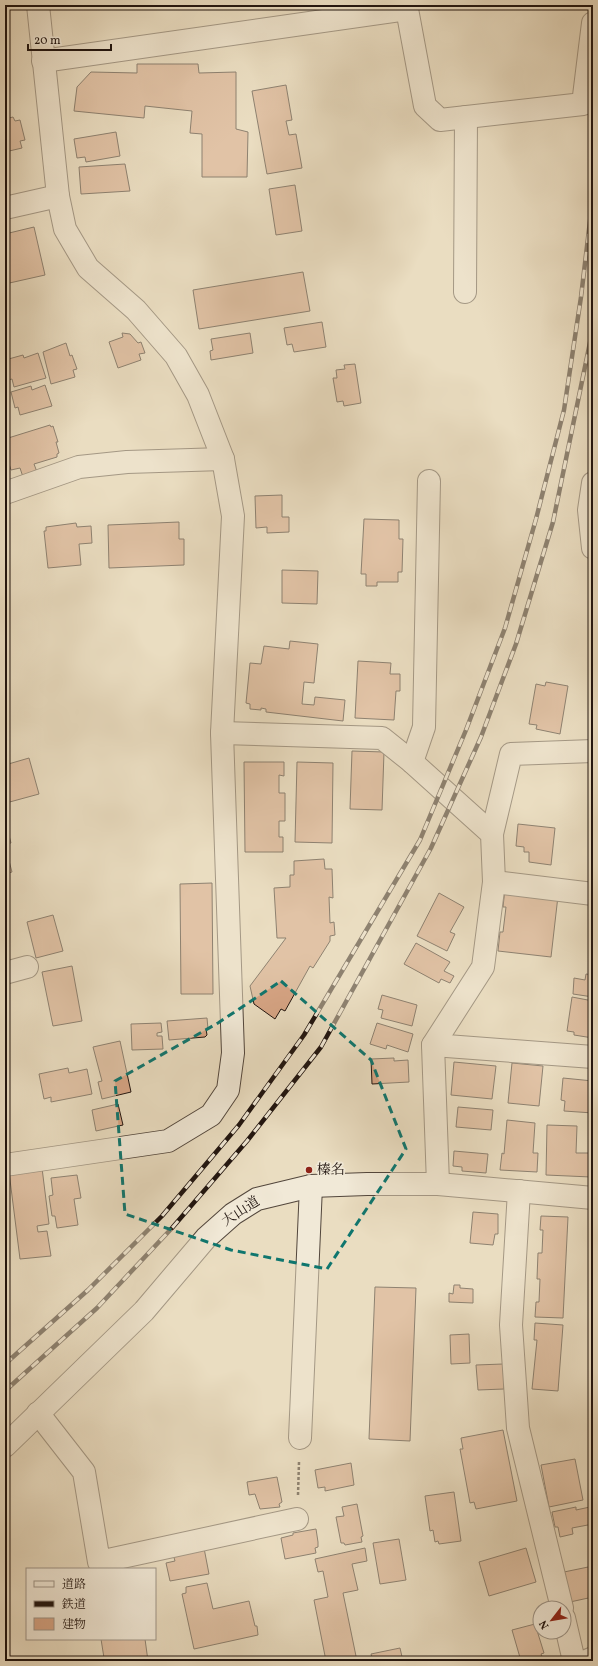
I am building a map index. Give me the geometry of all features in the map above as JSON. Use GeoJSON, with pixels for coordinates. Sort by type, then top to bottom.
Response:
{"type":"FeatureCollection","features":[{"type":"Feature","properties":{"kind":"street"},"geometry":{"type":"LineString","coordinates":[[5,1165],[168,1141],[211,1115],[228,1090],[233,1053],[222,733],[234,516],[223,459],[198,395],[176,356],[136,310],[88,268],[65,229],[58,196],[38,5]]}},
{"type":"Feature","properties":{"kind":"street"},"geometry":{"type":"LineString","coordinates":[[43,61],[406,7],[425,106],[440,120],[583,104],[593,23]]}},
{"type":"Feature","properties":{"kind":"street"},"geometry":{"type":"LineString","coordinates":[[465,292],[466,117]]}},
{"type":"Feature","properties":{"kind":"street"},"geometry":{"type":"LineString","coordinates":[[5,208],[58,196]]}},
{"type":"Feature","properties":{"kind":"street"},"geometry":{"type":"LineString","coordinates":[[5,493],[78,467],[127,462],[223,459]]}},
{"type":"Feature","properties":{"kind":"street"},"geometry":{"type":"LineString","coordinates":[[412,762],[424,727],[429,481]]}},
{"type":"Feature","properties":{"kind":"street"},"geometry":{"type":"LineString","coordinates":[[593,483],[589,510],[593,548]]}},
{"type":"Feature","properties":{"kind":"street"},"geometry":{"type":"LineString","coordinates":[[222,733],[382,738],[412,762],[492,834]]}},
{"type":"Feature","properties":{"kind":"street"},"geometry":{"type":"LineString","coordinates":[[438,1184],[433,1045],[483,967],[494,882],[492,834],[511,754],[593,751]]}},
{"type":"Feature","properties":{"kind":"street"},"geometry":{"type":"LineString","coordinates":[[494,882],[593,894]]}},
{"type":"Feature","properties":{"kind":"street"},"geometry":{"type":"LineString","coordinates":[[5,973],[27,967]]}},
{"type":"Feature","properties":{"kind":"street"},"geometry":{"type":"LineString","coordinates":[[433,1045],[593,1057]]}},
{"type":"Feature","properties":{"kind":"street","name":"大山道"},"geometry":{"type":"LineString","coordinates":[[5,1446],[144,1311],[206,1238],[233,1214],[256,1199],[311,1186],[438,1184],[593,1198]]}},
{"type":"Feature","properties":{"kind":"street"},"geometry":{"type":"LineString","coordinates":[[300,1438],[311,1186]]}},
{"type":"Feature","properties":{"kind":"street"},"geometry":{"type":"LineString","coordinates":[[519,1191],[510,1325],[518,1428],[560,1600]]}},
{"type":"Feature","properties":{"kind":"street"},"geometry":{"type":"LineString","coordinates":[[38,1413],[84,1472],[99,1562],[297,1519]]}},
{"type":"Feature","properties":{"kind":"street"},"geometry":{"type":"LineString","coordinates":[[569,1640],[574,1661]]}},
{"type":"Feature","properties":{"kind":"street"},"geometry":{"type":"LineString","coordinates":[[586,1661],[593,1658]]}},
{"type":"Feature","properties":{"kind":"path"},"geometry":{"type":"LineString","coordinates":[[298,1490],[299,1463]]}},
{"type":"Feature","properties":{"kind":"highlighted area"},"geometry":{"type":"Polygon","coordinates":[[[281,981],[371,1060],[406,1149],[327,1269],[231,1250],[125,1214],[115,1081],[218,1023],[281,981]]]}},
{"type":"Feature","properties":{"kind":"building"},"geometry":{"type":"Polygon","coordinates":[[[137,64],[198,64],[199,73],[236,72],[236,129],[248,132],[247,177],[202,177],[202,134],[190,133],[192,111],[145,106],[144,118],[74,111],[77,87],[91,72],[137,73],[137,64]]]}},
{"type":"Feature","properties":{"kind":"building"},"geometry":{"type":"Polygon","coordinates":[[[286,85],[292,120],[286,121],[289,135],[296,134],[302,168],[267,174],[252,91],[286,85]]]}},
{"type":"Feature","properties":{"kind":"building"},"geometry":{"type":"Polygon","coordinates":[[[13,117],[15,121],[20,120],[25,140],[20,141],[22,148],[5,152],[5,119],[13,117]]]}},
{"type":"Feature","properties":{"kind":"building"},"geometry":{"type":"Polygon","coordinates":[[[116,132],[120,156],[86,162],[85,157],[77,158],[74,139],[116,132]]]}},
{"type":"Feature","properties":{"kind":"building"},"geometry":{"type":"Polygon","coordinates":[[[125,164],[130,191],[81,194],[79,167],[125,164]]]}},
{"type":"Feature","properties":{"kind":"building"},"geometry":{"type":"Polygon","coordinates":[[[295,185],[302,231],[276,235],[269,189],[295,185]]]}},
{"type":"Feature","properties":{"kind":"building"},"geometry":{"type":"Polygon","coordinates":[[[34,227],[45,275],[5,284],[5,234],[34,227]]]}},
{"type":"Feature","properties":{"kind":"building"},"geometry":{"type":"Polygon","coordinates":[[[303,272],[310,311],[199,329],[193,290],[303,272]]]}},
{"type":"Feature","properties":{"kind":"building"},"geometry":{"type":"Polygon","coordinates":[[[322,322],[326,347],[294,352],[292,344],[287,345],[284,328],[322,322]]]}},
{"type":"Feature","properties":{"kind":"building"},"geometry":{"type":"Polygon","coordinates":[[[122,333],[130,334],[138,343],[141,342],[145,353],[139,354],[141,360],[118,368],[109,342],[123,337],[122,333]]]}},
{"type":"Feature","properties":{"kind":"building"},"geometry":{"type":"Polygon","coordinates":[[[250,333],[253,353],[211,360],[210,351],[213,350],[211,339],[250,333]]]}},
{"type":"Feature","properties":{"kind":"building"},"geometry":{"type":"Polygon","coordinates":[[[66,343],[70,356],[72,355],[77,369],[73,370],[75,377],[51,384],[43,352],[66,343]]]}},
{"type":"Feature","properties":{"kind":"building"},"geometry":{"type":"Polygon","coordinates":[[[38,353],[46,378],[14,387],[12,379],[8,380],[5,370],[5,360],[23,355],[24,358],[38,353]]]}},
{"type":"Feature","properties":{"kind":"building"},"geometry":{"type":"Polygon","coordinates":[[[355,364],[361,403],[344,406],[343,401],[337,402],[333,378],[337,378],[336,370],[345,369],[344,365],[355,364]]]}},
{"type":"Feature","properties":{"kind":"building"},"geometry":{"type":"Polygon","coordinates":[[[45,385],[52,406],[20,415],[18,407],[15,408],[11,392],[31,386],[32,390],[45,385]]]}},
{"type":"Feature","properties":{"kind":"building"},"geometry":{"type":"Polygon","coordinates":[[[50,425],[51,427],[53,426],[58,442],[56,442],[59,453],[57,454],[57,457],[34,464],[37,472],[23,477],[20,468],[11,470],[5,451],[5,439],[50,425]]]}},
{"type":"Feature","properties":{"kind":"building"},"geometry":{"type":"Polygon","coordinates":[[[282,495],[282,517],[289,517],[289,532],[267,533],[267,527],[256,528],[255,496],[282,495]]]}},
{"type":"Feature","properties":{"kind":"building"},"geometry":{"type":"Polygon","coordinates":[[[364,519],[399,520],[399,539],[403,539],[402,572],[398,572],[398,582],[377,582],[377,586],[366,586],[366,574],[361,574],[364,519]]]}},
{"type":"Feature","properties":{"kind":"building"},"geometry":{"type":"Polygon","coordinates":[[[179,522],[179,539],[184,539],[184,565],[109,568],[108,525],[179,522]]]}},
{"type":"Feature","properties":{"kind":"building"},"geometry":{"type":"Polygon","coordinates":[[[76,523],[77,527],[91,526],[92,543],[79,544],[81,565],[48,568],[44,531],[46,531],[46,527],[76,523]]]}},
{"type":"Feature","properties":{"kind":"building"},"geometry":{"type":"Polygon","coordinates":[[[282,570],[318,571],[317,604],[282,603],[282,570]]]}},
{"type":"Feature","properties":{"kind":"building"},"geometry":{"type":"Polygon","coordinates":[[[290,641],[318,644],[314,683],[304,682],[302,704],[314,705],[315,697],[345,700],[343,721],[266,712],[266,709],[261,708],[261,710],[250,709],[250,704],[246,703],[250,663],[261,664],[264,646],[289,649],[290,641]]]}},
{"type":"Feature","properties":{"kind":"building"},"geometry":{"type":"Polygon","coordinates":[[[358,661],[391,663],[390,674],[400,674],[400,691],[396,691],[394,720],[355,718],[358,661]]]}},
{"type":"Feature","properties":{"kind":"building"},"geometry":{"type":"Polygon","coordinates":[[[546,682],[568,686],[560,734],[536,729],[537,725],[529,724],[536,684],[545,686],[546,682]]]}},
{"type":"Feature","properties":{"kind":"building"},"geometry":{"type":"Polygon","coordinates":[[[352,751],[384,752],[382,810],[350,809],[352,751]]]}},
{"type":"Feature","properties":{"kind":"building"},"geometry":{"type":"Polygon","coordinates":[[[29,758],[39,794],[6,803],[5,765],[29,758]]]}},
{"type":"Feature","properties":{"kind":"building"},"geometry":{"type":"Polygon","coordinates":[[[244,762],[284,762],[284,776],[279,775],[279,793],[285,793],[285,821],[279,821],[279,837],[283,837],[283,852],[245,852],[244,762]]]}},
{"type":"Feature","properties":{"kind":"building"},"geometry":{"type":"Polygon","coordinates":[[[297,762],[333,763],[332,843],[295,842],[297,762]]]}},
{"type":"Feature","properties":{"kind":"building"},"geometry":{"type":"Polygon","coordinates":[[[518,824],[555,828],[551,865],[529,862],[529,852],[524,852],[524,847],[516,846],[518,824]]]}},
{"type":"Feature","properties":{"kind":"building"},"geometry":{"type":"Polygon","coordinates":[[[7,828],[11,843],[5,844],[5,829],[7,828]]]}},
{"type":"Feature","properties":{"kind":"building"},"geometry":{"type":"Polygon","coordinates":[[[5,846],[12,872],[5,874],[5,846]]]}},
{"type":"Feature","properties":{"kind":"building"},"geometry":{"type":"Polygon","coordinates":[[[593,857],[593,879],[591,879],[593,857]]]}},
{"type":"Feature","properties":{"kind":"building"},"geometry":{"type":"Polygon","coordinates":[[[324,859],[325,869],[332,869],[333,898],[329,897],[330,923],[334,922],[335,935],[330,936],[330,941],[313,968],[310,966],[285,1011],[281,1009],[275,1019],[254,1004],[250,986],[286,938],[277,938],[274,888],[290,887],[290,875],[294,875],[294,861],[324,859]]]}},
{"type":"Feature","properties":{"kind":"building"},"geometry":{"type":"Polygon","coordinates":[[[212,883],[213,994],[181,994],[180,884],[212,883]]]}},
{"type":"Feature","properties":{"kind":"building"},"geometry":{"type":"Polygon","coordinates":[[[505,889],[558,896],[551,957],[498,951],[500,932],[503,932],[506,907],[503,907],[505,889]]]}},
{"type":"Feature","properties":{"kind":"building"},"geometry":{"type":"Polygon","coordinates":[[[439,893],[464,907],[450,932],[455,934],[447,951],[417,936],[439,893]]]}},
{"type":"Feature","properties":{"kind":"building"},"geometry":{"type":"Polygon","coordinates":[[[53,915],[63,951],[36,958],[27,922],[53,915]]]}},
{"type":"Feature","properties":{"kind":"building"},"geometry":{"type":"Polygon","coordinates":[[[416,943],[450,962],[444,971],[454,976],[450,983],[441,979],[439,983],[404,964],[416,943]]]}},
{"type":"Feature","properties":{"kind":"building"},"geometry":{"type":"Polygon","coordinates":[[[72,966],[82,1021],[53,1026],[42,972],[72,966]]]}},
{"type":"Feature","properties":{"kind":"building"},"geometry":{"type":"Polygon","coordinates":[[[586,974],[593,975],[593,997],[573,994],[574,978],[585,980],[586,974]]]}},
{"type":"Feature","properties":{"kind":"building"},"geometry":{"type":"Polygon","coordinates":[[[382,995],[417,1005],[412,1026],[381,1018],[383,1010],[378,1009],[382,995]]]}},
{"type":"Feature","properties":{"kind":"building"},"geometry":{"type":"Polygon","coordinates":[[[572,997],[593,1001],[593,1038],[574,1035],[574,1032],[567,1031],[572,997]]]}},
{"type":"Feature","properties":{"kind":"building"},"geometry":{"type":"Polygon","coordinates":[[[207,1018],[208,1029],[206,1029],[207,1035],[205,1037],[169,1040],[167,1021],[207,1018]]]}},
{"type":"Feature","properties":{"kind":"building"},"geometry":{"type":"Polygon","coordinates":[[[161,1023],[162,1032],[157,1033],[157,1036],[162,1036],[163,1049],[132,1050],[131,1024],[161,1023]]]}},
{"type":"Feature","properties":{"kind":"building"},"geometry":{"type":"Polygon","coordinates":[[[377,1023],[413,1034],[408,1052],[387,1045],[386,1049],[370,1044],[377,1023]]]}},
{"type":"Feature","properties":{"kind":"building"},"geometry":{"type":"Polygon","coordinates":[[[120,1041],[131,1092],[102,1099],[98,1082],[102,1081],[93,1047],[120,1041]]]}},
{"type":"Feature","properties":{"kind":"building"},"geometry":{"type":"Polygon","coordinates":[[[394,1058],[394,1061],[408,1060],[409,1082],[372,1084],[371,1059],[394,1058]]]}},
{"type":"Feature","properties":{"kind":"building"},"geometry":{"type":"Polygon","coordinates":[[[454,1062],[496,1066],[492,1099],[451,1095],[454,1062]]]}},
{"type":"Feature","properties":{"kind":"building"},"geometry":{"type":"Polygon","coordinates":[[[512,1063],[543,1066],[539,1106],[508,1103],[512,1063]]]}},
{"type":"Feature","properties":{"kind":"building"},"geometry":{"type":"Polygon","coordinates":[[[68,1068],[69,1073],[87,1069],[92,1094],[51,1102],[51,1097],[44,1099],[39,1074],[68,1068]]]}},
{"type":"Feature","properties":{"kind":"building"},"geometry":{"type":"Polygon","coordinates":[[[563,1078],[593,1081],[593,1113],[564,1111],[565,1101],[561,1100],[563,1078]]]}},
{"type":"Feature","properties":{"kind":"building"},"geometry":{"type":"Polygon","coordinates":[[[118,1104],[123,1125],[96,1131],[92,1110],[118,1104]]]}},
{"type":"Feature","properties":{"kind":"building"},"geometry":{"type":"Polygon","coordinates":[[[458,1107],[493,1110],[491,1130],[456,1127],[458,1107]]]}},
{"type":"Feature","properties":{"kind":"building"},"geometry":{"type":"Polygon","coordinates":[[[507,1120],[535,1123],[533,1153],[538,1153],[537,1172],[500,1170],[502,1153],[504,1154],[507,1120]]]}},
{"type":"Feature","properties":{"kind":"building"},"geometry":{"type":"Polygon","coordinates":[[[547,1125],[577,1126],[576,1153],[591,1153],[591,1177],[546,1175],[547,1125]]]}},
{"type":"Feature","properties":{"kind":"building"},"geometry":{"type":"Polygon","coordinates":[[[454,1151],[488,1154],[486,1173],[462,1171],[462,1167],[453,1166],[454,1151]]]}},
{"type":"Feature","properties":{"kind":"building"},"geometry":{"type":"Polygon","coordinates":[[[42,1168],[49,1224],[37,1226],[38,1232],[47,1231],[51,1256],[20,1259],[9,1172],[42,1168]]]}},
{"type":"Feature","properties":{"kind":"building"},"geometry":{"type":"Polygon","coordinates":[[[77,1175],[81,1198],[74,1199],[78,1225],[57,1228],[55,1216],[52,1216],[49,1196],[53,1195],[51,1178],[77,1175]]]}},
{"type":"Feature","properties":{"kind":"building"},"geometry":{"type":"Polygon","coordinates":[[[473,1212],[498,1214],[498,1234],[495,1234],[493,1245],[470,1243],[473,1212]]]}},
{"type":"Feature","properties":{"kind":"building"},"geometry":{"type":"Polygon","coordinates":[[[541,1216],[568,1217],[563,1318],[535,1317],[536,1302],[539,1302],[540,1279],[537,1279],[538,1253],[542,1253],[543,1230],[540,1230],[541,1216]]]}},
{"type":"Feature","properties":{"kind":"building"},"geometry":{"type":"Polygon","coordinates":[[[454,1285],[460,1285],[460,1288],[473,1289],[473,1303],[449,1302],[449,1293],[453,1294],[454,1285]]]}},
{"type":"Feature","properties":{"kind":"building"},"geometry":{"type":"Polygon","coordinates":[[[375,1287],[416,1288],[410,1441],[369,1439],[375,1287]]]}},
{"type":"Feature","properties":{"kind":"building"},"geometry":{"type":"Polygon","coordinates":[[[535,1323],[563,1325],[558,1391],[532,1389],[537,1340],[534,1340],[535,1323]]]}},
{"type":"Feature","properties":{"kind":"building"},"geometry":{"type":"Polygon","coordinates":[[[469,1334],[470,1363],[451,1364],[450,1335],[469,1334]]]}},
{"type":"Feature","properties":{"kind":"building"},"geometry":{"type":"Polygon","coordinates":[[[503,1364],[504,1389],[478,1390],[476,1365],[503,1364]]]}},
{"type":"Feature","properties":{"kind":"building"},"geometry":{"type":"Polygon","coordinates":[[[503,1430],[517,1501],[476,1509],[474,1502],[470,1503],[460,1449],[463,1449],[461,1438],[503,1430]]]}},
{"type":"Feature","properties":{"kind":"building"},"geometry":{"type":"Polygon","coordinates":[[[575,1459],[583,1500],[549,1507],[541,1465],[575,1459]]]}},
{"type":"Feature","properties":{"kind":"building"},"geometry":{"type":"Polygon","coordinates":[[[351,1463],[354,1485],[325,1491],[325,1487],[318,1488],[315,1470],[351,1463]]]}},
{"type":"Feature","properties":{"kind":"building"},"geometry":{"type":"Polygon","coordinates":[[[277,1477],[282,1502],[279,1504],[280,1507],[260,1509],[255,1494],[249,1495],[247,1482],[277,1477]]]}},
{"type":"Feature","properties":{"kind":"building"},"geometry":{"type":"Polygon","coordinates":[[[454,1492],[461,1541],[439,1544],[438,1541],[435,1542],[433,1530],[430,1531],[425,1496],[454,1492]]]}},
{"type":"Feature","properties":{"kind":"building"},"geometry":{"type":"Polygon","coordinates":[[[357,1504],[363,1536],[361,1537],[362,1542],[345,1545],[344,1543],[341,1543],[336,1517],[344,1516],[342,1507],[357,1504]]]}},
{"type":"Feature","properties":{"kind":"building"},"geometry":{"type":"Polygon","coordinates":[[[576,1507],[576,1510],[590,1507],[593,1524],[572,1528],[573,1534],[560,1537],[558,1527],[555,1527],[552,1512],[576,1507]]]}},
{"type":"Feature","properties":{"kind":"building"},"geometry":{"type":"Polygon","coordinates":[[[316,1529],[318,1547],[315,1548],[316,1553],[285,1559],[281,1538],[293,1535],[293,1533],[316,1529]]]}},
{"type":"Feature","properties":{"kind":"building"},"geometry":{"type":"Polygon","coordinates":[[[399,1539],[406,1580],[380,1584],[373,1543],[399,1539]]]}},
{"type":"Feature","properties":{"kind":"building"},"geometry":{"type":"Polygon","coordinates":[[[204,1548],[209,1574],[170,1581],[166,1563],[175,1561],[173,1554],[204,1548]]]}},
{"type":"Feature","properties":{"kind":"building"},"geometry":{"type":"Polygon","coordinates":[[[365,1548],[367,1561],[352,1564],[358,1590],[343,1593],[357,1661],[326,1661],[314,1600],[328,1597],[323,1571],[318,1572],[315,1559],[365,1548]]]}},
{"type":"Feature","properties":{"kind":"building"},"geometry":{"type":"Polygon","coordinates":[[[526,1548],[536,1582],[489,1596],[479,1562],[526,1548]]]}},
{"type":"Feature","properties":{"kind":"building"},"geometry":{"type":"Polygon","coordinates":[[[593,1566],[593,1597],[572,1602],[572,1600],[570,1600],[564,1572],[593,1566]]]}},
{"type":"Feature","properties":{"kind":"building"},"geometry":{"type":"Polygon","coordinates":[[[207,1583],[213,1609],[249,1601],[255,1626],[257,1626],[258,1635],[194,1649],[182,1594],[186,1593],[186,1587],[207,1583]]]}},
{"type":"Feature","properties":{"kind":"building"},"geometry":{"type":"Polygon","coordinates":[[[532,1625],[532,1640],[540,1640],[544,1653],[541,1654],[544,1661],[521,1661],[512,1630],[532,1625]]]}},
{"type":"Feature","properties":{"kind":"building"},"geometry":{"type":"Polygon","coordinates":[[[101,1640],[145,1640],[148,1661],[109,1661],[109,1657],[104,1658],[101,1640]]]}},
{"type":"Feature","properties":{"kind":"building"},"geometry":{"type":"Polygon","coordinates":[[[400,1648],[403,1661],[373,1661],[371,1654],[400,1648]]]}},
{"type":"Feature","properties":{"kind":"railway"},"geometry":{"type":"LineString","coordinates":[[5,1364],[88,1290],[162,1216],[239,1125],[304,1035],[420,840],[466,730],[505,628],[536,519],[564,410],[581,297],[593,196]]}},
{"type":"Feature","properties":{"kind":"railway"},"geometry":{"type":"LineString","coordinates":[[5,1391],[97,1308],[172,1228],[247,1141],[321,1047],[431,848],[481,737],[516,644],[553,522],[593,328]]}},
{"type":"Feature","properties":{"kind":"place","name":"榛名"},"geometry":{"type":"Point","coordinates":[309,1170]}}]}
